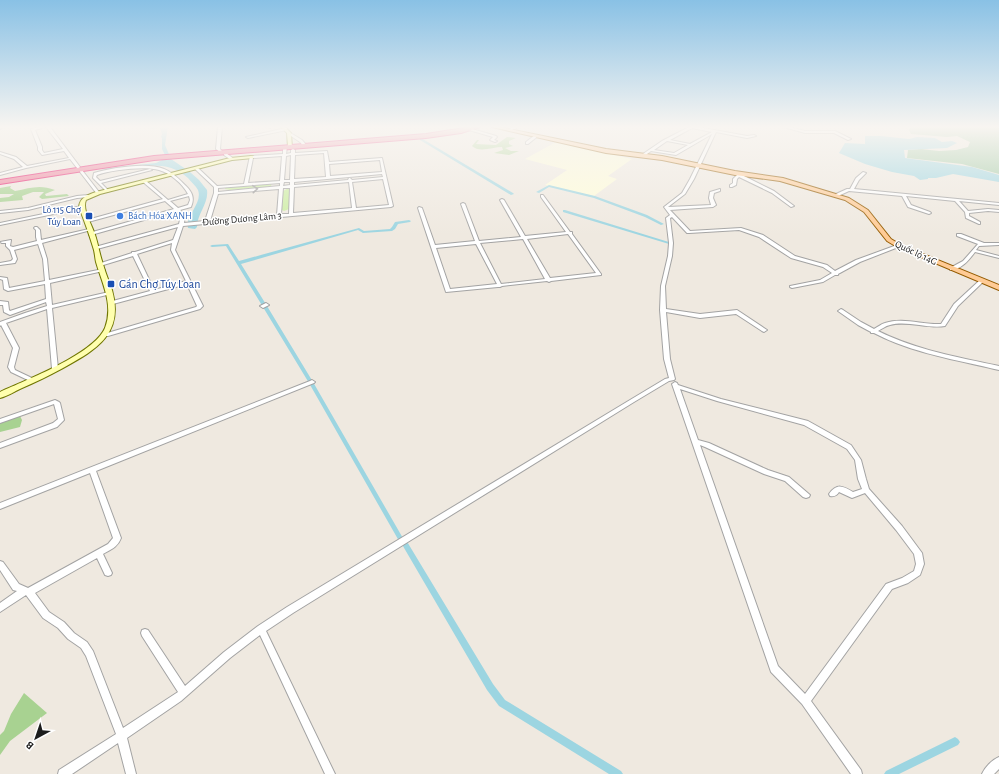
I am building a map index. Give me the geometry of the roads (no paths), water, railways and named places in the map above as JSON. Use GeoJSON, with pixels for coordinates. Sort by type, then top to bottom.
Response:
{"type":"FeatureCollection","features":[{"type":"Feature","properties":{"kind":"highway"},"geometry":{"type":"LineString","coordinates":[[0,182],[121,163]]}},
{"type":"Feature","properties":{"kind":"main road","name":"Quốc lộ 14G"},"geometry":{"type":"LineString","coordinates":[[683,163],[737,174],[781,180],[837,195],[858,205],[866,211],[889,240],[899,246],[999,288]]}},
{"type":"Feature","properties":{"kind":"street"},"geometry":{"type":"LineString","coordinates":[[21,163],[26,167]]}},
{"type":"Feature","properties":{"kind":"street"},"geometry":{"type":"LineString","coordinates":[[0,174],[46,163]]}},
{"type":"Feature","properties":{"kind":"street"},"geometry":{"type":"LineString","coordinates":[[76,163],[98,193]]}},
{"type":"Feature","properties":{"kind":"street"},"geometry":{"type":"LineString","coordinates":[[0,212],[32,208],[77,197],[88,196],[216,163]]}},
{"type":"Feature","properties":{"kind":"street"},"geometry":{"type":"LineString","coordinates":[[246,184],[250,163]]}},
{"type":"Feature","properties":{"kind":"street"},"geometry":{"type":"LineString","coordinates":[[279,216],[283,163]]}},
{"type":"Feature","properties":{"kind":"street"},"geometry":{"type":"LineString","coordinates":[[291,214],[293,163]]}},
{"type":"Feature","properties":{"kind":"street"},"geometry":{"type":"LineString","coordinates":[[328,163],[328,177]]}},
{"type":"Feature","properties":{"kind":"street"},"geometry":{"type":"LineString","coordinates":[[216,193],[385,178],[382,163]]}},
{"type":"Feature","properties":{"kind":"street"},"geometry":{"type":"LineString","coordinates":[[667,209],[669,204],[683,194],[700,166]]}},
{"type":"Feature","properties":{"kind":"street"},"geometry":{"type":"LineString","coordinates":[[12,249],[90,232],[177,210],[190,206],[192,200],[191,194],[185,186],[157,168],[134,168],[98,172],[94,175],[107,191]]}},
{"type":"Feature","properties":{"kind":"street"},"geometry":{"type":"LineString","coordinates":[[99,182],[157,168]]}},
{"type":"Feature","properties":{"kind":"street"},"geometry":{"type":"LineString","coordinates":[[194,169],[216,187],[384,172]]}},
{"type":"Feature","properties":{"kind":"street"},"geometry":{"type":"LineString","coordinates":[[850,190],[857,179],[864,173]]}},
{"type":"Feature","properties":{"kind":"street"},"geometry":{"type":"LineString","coordinates":[[731,186],[735,184],[737,174],[773,192],[792,206]]}},
{"type":"Feature","properties":{"kind":"street"},"geometry":{"type":"LineString","coordinates":[[349,175],[354,209]]}},
{"type":"Feature","properties":{"kind":"street","name":"Đường Dương Lâm 3"},"geometry":{"type":"LineString","coordinates":[[97,248],[182,224],[391,206],[385,178]]}},
{"type":"Feature","properties":{"kind":"street"},"geometry":{"type":"LineString","coordinates":[[0,395],[79,357],[106,335],[200,306],[173,250],[174,241],[183,221],[183,215],[144,181]]}},
{"type":"Feature","properties":{"kind":"street"},"geometry":{"type":"LineString","coordinates":[[205,222],[216,193],[216,187]]}},
{"type":"Feature","properties":{"kind":"street"},"geometry":{"type":"LineString","coordinates":[[667,209],[712,206],[714,205],[711,198],[712,192],[719,190]]}},
{"type":"Feature","properties":{"kind":"street"},"geometry":{"type":"LineString","coordinates":[[837,195],[850,190],[999,204]]}},
{"type":"Feature","properties":{"kind":"street"},"geometry":{"type":"LineString","coordinates":[[88,221],[191,194]]}},
{"type":"Feature","properties":{"kind":"street"},"geometry":{"type":"LineString","coordinates":[[88,196],[83,200],[82,207],[97,248],[111,303],[111,322],[106,335]]}},
{"type":"Feature","properties":{"kind":"street"},"geometry":{"type":"LineString","coordinates":[[420,208],[448,291],[549,281],[599,274],[542,196]]}},
{"type":"Feature","properties":{"kind":"street"},"geometry":{"type":"LineString","coordinates":[[904,196],[909,206],[929,213]]}},
{"type":"Feature","properties":{"kind":"street"},"geometry":{"type":"LineString","coordinates":[[502,200],[526,238],[549,281]]}},
{"type":"Feature","properties":{"kind":"street"},"geometry":{"type":"LineString","coordinates":[[956,200],[967,212],[967,217],[979,223]]}},
{"type":"Feature","properties":{"kind":"street"},"geometry":{"type":"LineString","coordinates":[[463,204],[478,243],[500,286]]}},
{"type":"Feature","properties":{"kind":"street"},"geometry":{"type":"LineString","coordinates":[[0,224],[82,207]]}},
{"type":"Feature","properties":{"kind":"street"},"geometry":{"type":"LineString","coordinates":[[667,209],[689,232],[739,229],[761,236],[790,255],[825,266],[836,274]]}},
{"type":"Feature","properties":{"kind":"street"},"geometry":{"type":"LineString","coordinates":[[967,212],[988,210],[999,211]]}},
{"type":"Feature","properties":{"kind":"street"},"geometry":{"type":"LineString","coordinates":[[672,214],[668,218],[671,243],[663,286],[663,310],[667,360],[674,383],[774,669],[805,701],[857,774]]}},
{"type":"Feature","properties":{"kind":"street"},"geometry":{"type":"LineString","coordinates":[[36,228],[38,230],[45,259],[55,369]]}},
{"type":"Feature","properties":{"kind":"street"},"geometry":{"type":"LineString","coordinates":[[433,247],[570,233]]}},
{"type":"Feature","properties":{"kind":"street"},"geometry":{"type":"LineString","coordinates":[[959,235],[982,244],[999,244]]}},
{"type":"Feature","properties":{"kind":"street"},"geometry":{"type":"LineString","coordinates":[[0,264],[14,262],[12,249],[8,246],[9,241],[2,242]]}},
{"type":"Feature","properties":{"kind":"street"},"geometry":{"type":"LineString","coordinates":[[0,278],[5,279],[7,290],[48,282],[101,268],[134,253],[174,241]]}},
{"type":"Feature","properties":{"kind":"street"},"geometry":{"type":"LineString","coordinates":[[952,269],[964,262],[978,245],[982,244]]}},
{"type":"Feature","properties":{"kind":"street"},"geometry":{"type":"LineString","coordinates":[[792,287],[821,281],[858,262],[899,246]]}},
{"type":"Feature","properties":{"kind":"street"},"geometry":{"type":"LineString","coordinates":[[974,250],[999,257]]}},
{"type":"Feature","properties":{"kind":"street"},"geometry":{"type":"LineString","coordinates":[[134,253],[152,291]]}},
{"type":"Feature","properties":{"kind":"street"},"geometry":{"type":"LineString","coordinates":[[873,332],[886,324],[906,323],[931,326],[943,325],[956,305],[982,281]]}},
{"type":"Feature","properties":{"kind":"street"},"geometry":{"type":"LineString","coordinates":[[111,303],[189,282]]}},
{"type":"Feature","properties":{"kind":"street"},"geometry":{"type":"LineString","coordinates":[[32,380],[13,371],[12,367],[16,348],[2,324],[50,306],[109,293]]}},
{"type":"Feature","properties":{"kind":"street"},"geometry":{"type":"LineString","coordinates":[[0,303],[6,303],[6,311],[10,313],[48,300]]}},
{"type":"Feature","properties":{"kind":"street"},"geometry":{"type":"LineString","coordinates":[[663,310],[700,316],[737,312],[764,330]]}},
{"type":"Feature","properties":{"kind":"street"},"geometry":{"type":"LineString","coordinates":[[841,311],[859,325],[903,345],[999,368]]}},
{"type":"Feature","properties":{"kind":"street"},"geometry":{"type":"LineString","coordinates":[[63,774],[178,698],[226,655],[261,629],[402,540],[667,380],[719,400],[793,418],[812,426],[842,443],[853,452],[858,460],[866,490],[899,528],[918,553],[920,564],[917,573],[905,581],[889,586],[805,701]]}},
{"type":"Feature","properties":{"kind":"street"},"geometry":{"type":"LineString","coordinates":[[0,506],[310,383]]}},
{"type":"Feature","properties":{"kind":"street"},"geometry":{"type":"LineString","coordinates":[[0,421],[55,402],[57,403],[61,420],[58,424],[0,446]]}},
{"type":"Feature","properties":{"kind":"street"},"geometry":{"type":"LineString","coordinates":[[695,442],[707,445],[766,472],[787,479],[806,495]]}},
{"type":"Feature","properties":{"kind":"street"},"geometry":{"type":"LineString","coordinates":[[0,608],[114,544],[116,538],[92,470]]}},
{"type":"Feature","properties":{"kind":"street"},"geometry":{"type":"LineString","coordinates":[[833,494],[838,489],[844,490],[852,495],[866,490]]}},
{"type":"Feature","properties":{"kind":"street"},"geometry":{"type":"LineString","coordinates":[[98,553],[108,573]]}},
{"type":"Feature","properties":{"kind":"street"},"geometry":{"type":"LineString","coordinates":[[0,564],[16,587],[27,592],[46,615],[61,624],[71,636],[84,645],[90,654],[121,735],[131,774]]}},
{"type":"Feature","properties":{"kind":"street"},"geometry":{"type":"LineString","coordinates":[[261,629],[330,774]]}},
{"type":"Feature","properties":{"kind":"street"},"geometry":{"type":"LineString","coordinates":[[145,633],[184,692]]}},
{"type":"Feature","properties":{"kind":"street"},"geometry":{"type":"LineString","coordinates":[[987,774],[999,762]]}},
{"type":"Feature","properties":{"kind":"water"},"geometry":{"type":"Polygon","coordinates":[[[155,163],[177,163],[199,180],[207,190],[206,199],[197,227],[195,229],[188,228],[188,223],[198,200],[198,190],[181,172],[165,166],[139,166],[102,169],[155,163]]]}},
{"type":"Feature","properties":{"kind":"water"},"geometry":{"type":"Polygon","coordinates":[[[863,163],[943,163],[972,167],[999,175],[999,182],[953,174],[920,180],[914,176],[892,172],[863,163]]]}},
{"type":"Feature","properties":{"kind":"waterway"},"geometry":{"type":"LineString","coordinates":[[461,163],[512,194]]}},
{"type":"Feature","properties":{"kind":"waterway"},"geometry":{"type":"LineString","coordinates":[[538,192],[549,186],[594,197]]}},
{"type":"Feature","properties":{"kind":"waterway"},"geometry":{"type":"LineString","coordinates":[[596,198],[644,216]]}},
{"type":"Feature","properties":{"kind":"waterway"},"geometry":{"type":"LineString","coordinates":[[564,211],[670,243]]}},
{"type":"Feature","properties":{"kind":"waterway"},"geometry":{"type":"LineString","coordinates":[[646,216],[662,224]]}},
{"type":"Feature","properties":{"kind":"waterway"},"geometry":{"type":"LineString","coordinates":[[238,263],[359,229],[363,232],[391,230],[394,228],[396,223],[409,221]]}},
{"type":"Feature","properties":{"kind":"waterway"},"geometry":{"type":"LineString","coordinates":[[212,246],[227,245],[238,263]]}},
{"type":"Feature","properties":{"kind":"waterway"},"geometry":{"type":"LineString","coordinates":[[238,263],[264,305]]}},
{"type":"Feature","properties":{"kind":"waterway"},"geometry":{"type":"LineString","coordinates":[[265,306],[310,382]]}},
{"type":"Feature","properties":{"kind":"waterway"},"geometry":{"type":"LineString","coordinates":[[311,384],[401,539]]}},
{"type":"Feature","properties":{"kind":"waterway"},"geometry":{"type":"LineString","coordinates":[[403,542],[490,687],[502,703],[618,774]]}},
{"type":"Feature","properties":{"kind":"waterway"},"geometry":{"type":"LineString","coordinates":[[889,774],[955,742]]}},
{"type":"Feature","properties":{"kind":"place","name":"Lô 115 Chợ Túy Loan"},"geometry":{"type":"Point","coordinates":[89,216]}},
{"type":"Feature","properties":{"kind":"place","name":"Bách Hóa XANH"},"geometry":{"type":"Point","coordinates":[120,216]}},
{"type":"Feature","properties":{"kind":"place","name":"Gần Chợ Túy Loan"},"geometry":{"type":"Point","coordinates":[111,284]}}]}
